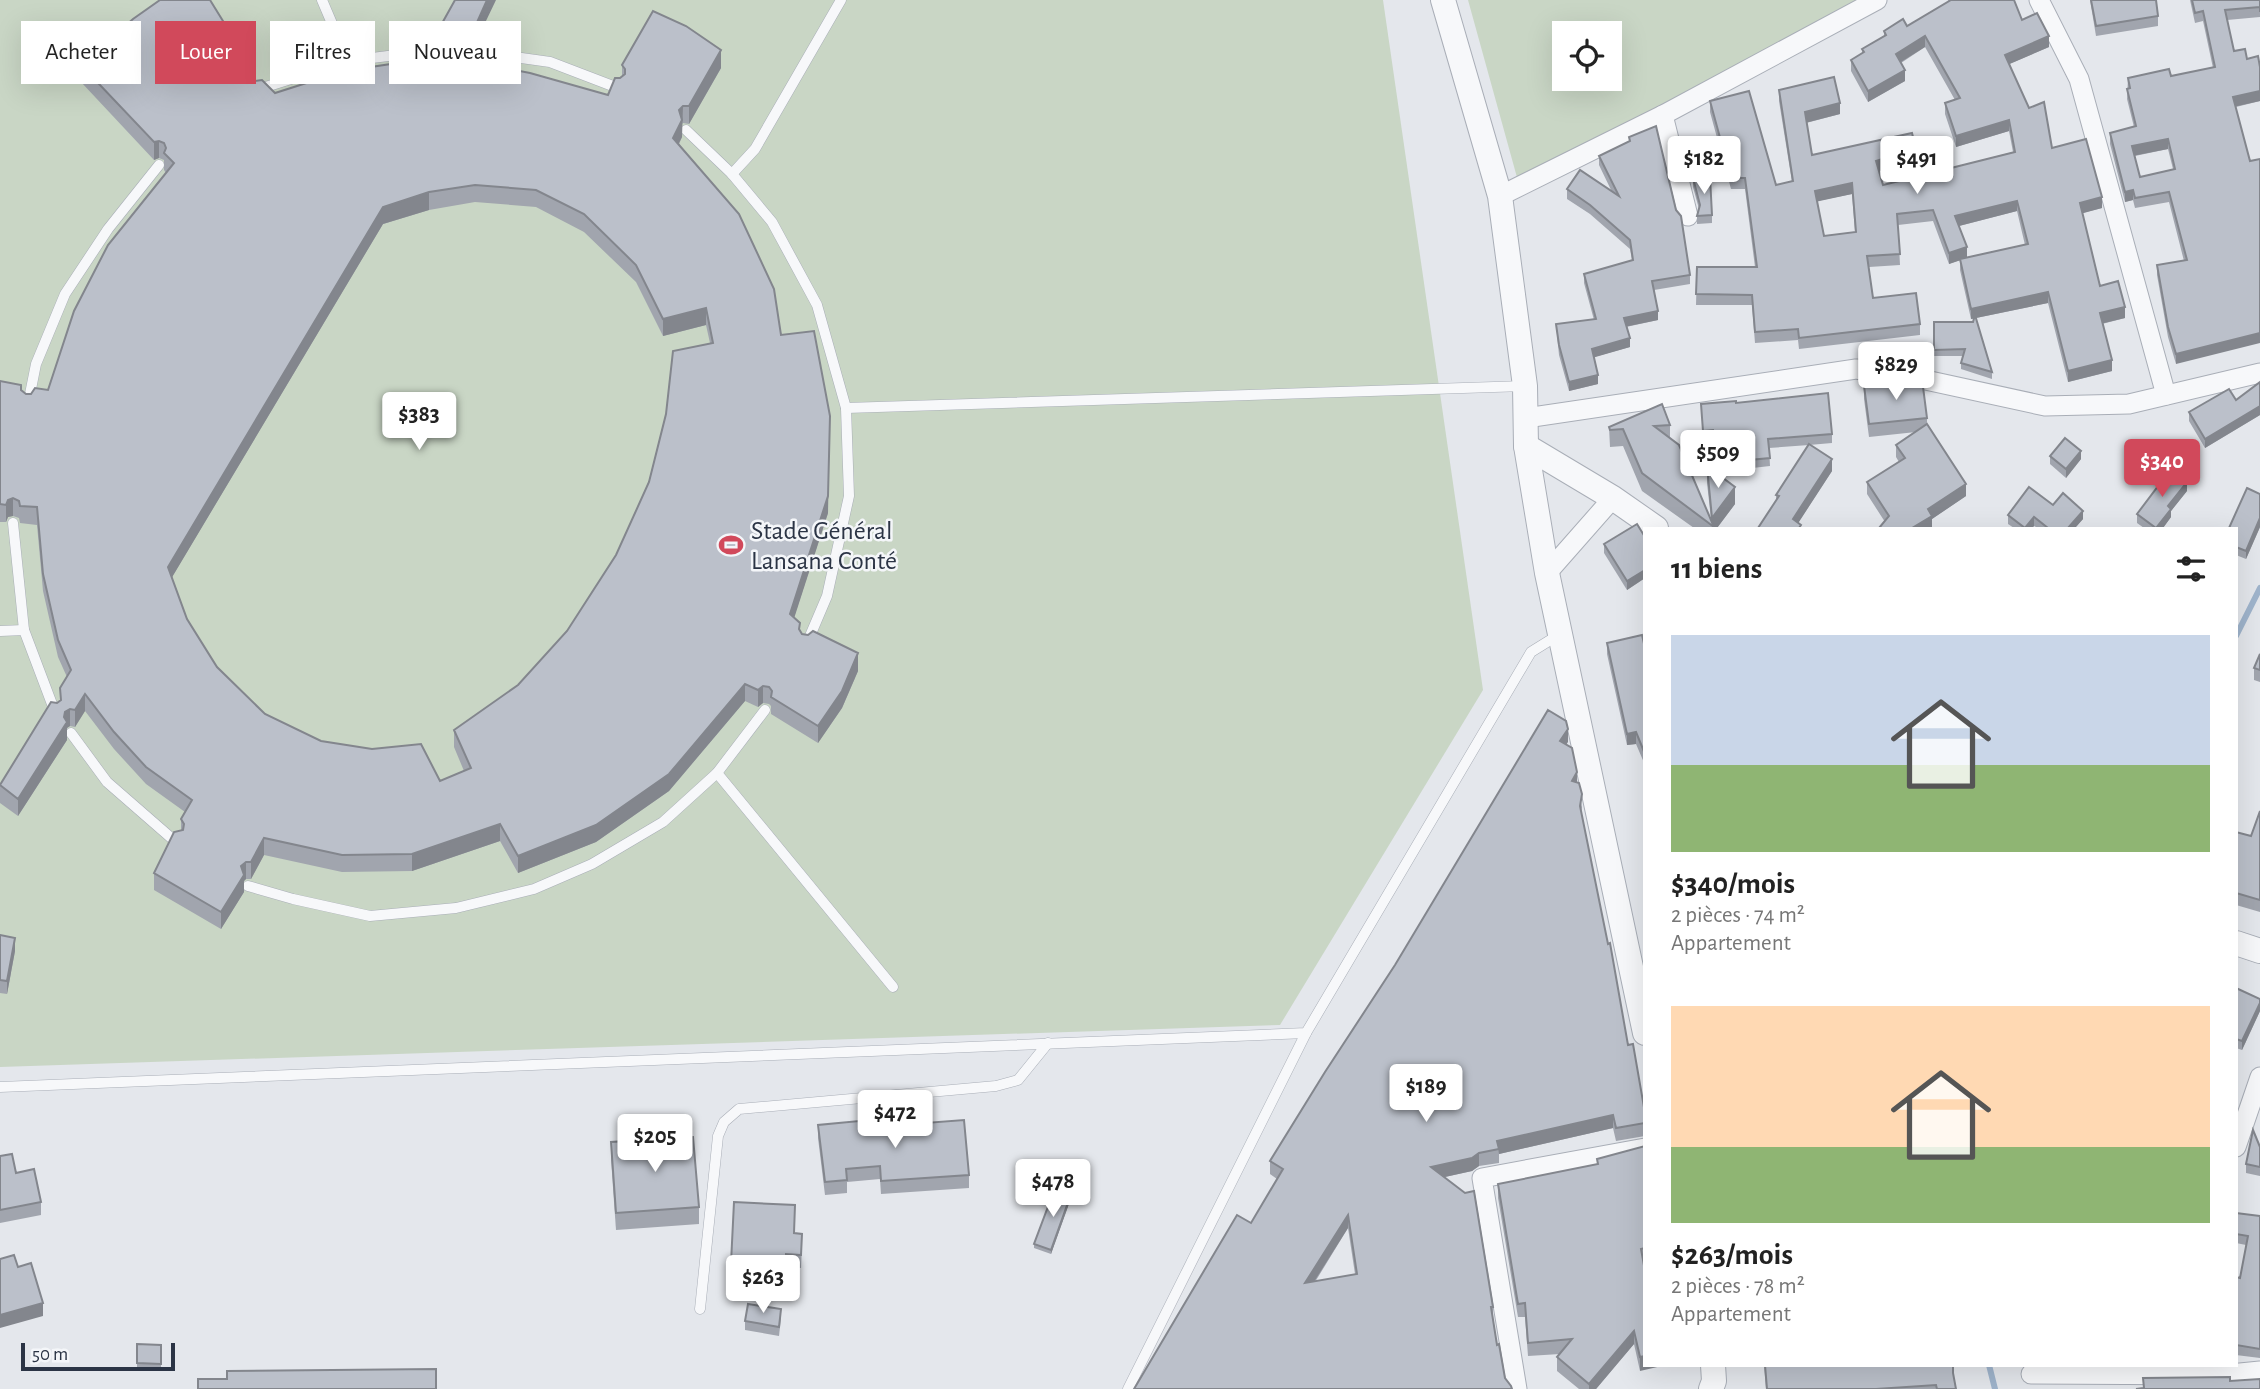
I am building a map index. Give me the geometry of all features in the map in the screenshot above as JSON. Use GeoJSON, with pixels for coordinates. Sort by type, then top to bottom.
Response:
{"type":"FeatureCollection","features":[{"type":"Feature","properties":{"kind":"street"},"geometry":{"type":"LineString","coordinates":[[1443,0],[1500,195],[1525,386],[1526,446],[1560,634],[1643,1024]]}},
{"type":"Feature","properties":{"kind":"street"},"geometry":{"type":"LineString","coordinates":[[1500,195],[1663,115],[1877,0]]}},
{"type":"Feature","properties":{"kind":"street"},"geometry":{"type":"LineString","coordinates":[[2039,0],[2080,79],[2166,395]]}},
{"type":"Feature","properties":{"kind":"street"},"geometry":{"type":"LineString","coordinates":[[1663,115],[1688,216]]}},
{"type":"Feature","properties":{"kind":"street"},"geometry":{"type":"LineString","coordinates":[[1526,418],[1856,369],[1921,379],[2045,406],[2129,404],[2260,373]]}},
{"type":"Feature","properties":{"kind":"street"},"geometry":{"type":"LineString","coordinates":[[1526,446],[1655,527]]}},
{"type":"Feature","properties":{"kind":"street"},"geometry":{"type":"LineString","coordinates":[[1548,573],[1612,498]]}},
{"type":"Feature","properties":{"kind":"street"},"geometry":{"type":"LineString","coordinates":[[2238,944],[2260,951]]}},
{"type":"Feature","properties":{"kind":"street"},"geometry":{"type":"LineString","coordinates":[[2238,1141],[2260,1077]]}},
{"type":"Feature","properties":{"kind":"street"},"geometry":{"type":"LineString","coordinates":[[1517,1389],[1482,1178],[1643,1148]]}},
{"type":"Feature","properties":{"kind":"street"},"geometry":{"type":"LineString","coordinates":[[1711,1389],[1714,1381],[1713,1367]]}},
{"type":"Feature","properties":{"kind":"street"},"geometry":{"type":"LineString","coordinates":[[2031,1374],[2220,1375],[2260,1371]]}},
{"type":"Feature","properties":{"kind":"lane"},"geometry":{"type":"LineString","coordinates":[[322,0],[331,21]]}},
{"type":"Feature","properties":{"kind":"lane"},"geometry":{"type":"LineString","coordinates":[[732,174],[755,149],[841,0]]}},
{"type":"Feature","properties":{"kind":"lane"},"geometry":{"type":"LineString","coordinates":[[521,58],[550,62],[618,88]]}},
{"type":"Feature","properties":{"kind":"lane"},"geometry":{"type":"LineString","coordinates":[[256,91],[277,84]]}},
{"type":"Feature","properties":{"kind":"lane"},"geometry":{"type":"LineString","coordinates":[[686,130],[732,174],[772,222],[817,305],[846,408],[849,496],[827,596],[806,645]]}},
{"type":"Feature","properties":{"kind":"lane"},"geometry":{"type":"LineString","coordinates":[[28,404],[36,364],[65,294],[108,229],[159,165]]}},
{"type":"Feature","properties":{"kind":"lane"},"geometry":{"type":"LineString","coordinates":[[846,408],[1525,386]]}},
{"type":"Feature","properties":{"kind":"lane"},"geometry":{"type":"LineString","coordinates":[[13,523],[24,630],[55,713]]}},
{"type":"Feature","properties":{"kind":"lane"},"geometry":{"type":"LineString","coordinates":[[0,631],[24,630]]}},
{"type":"Feature","properties":{"kind":"lane"},"geometry":{"type":"LineString","coordinates":[[1128,1389],[1306,1033],[1531,652],[1560,634]]}},
{"type":"Feature","properties":{"kind":"lane"},"geometry":{"type":"LineString","coordinates":[[248,886],[370,916],[456,908],[534,889],[592,864],[663,822],[717,773],[765,710]]}},
{"type":"Feature","properties":{"kind":"lane"},"geometry":{"type":"LineString","coordinates":[[71,733],[107,782],[177,843]]}},
{"type":"Feature","properties":{"kind":"lane"},"geometry":{"type":"LineString","coordinates":[[717,773],[892,988]]}},
{"type":"Feature","properties":{"kind":"lane"},"geometry":{"type":"LineString","coordinates":[[0,1087],[1306,1033]]}},
{"type":"Feature","properties":{"kind":"lane"},"geometry":{"type":"LineString","coordinates":[[700,1309],[718,1136],[724,1122],[739,1109],[996,1086],[1018,1080],[1048,1043]]}},
{"type":"Feature","properties":{"kind":"green space","name":"Stade Général Lansana Conté"},"geometry":{"type":"Polygon","coordinates":[[[0,0],[1383,0],[1483,690],[1280,1025],[0,1067],[0,0]]]}},
{"type":"Feature","properties":{"kind":"green space"},"geometry":{"type":"Polygon","coordinates":[[[1468,0],[1862,0],[1518,181],[1468,0]]]}},
{"type":"Feature","properties":{"kind":"building"},"geometry":{"type":"Polygon","coordinates":[[[160,0],[210,0],[223,21],[155,21],[155,84],[256,84],[256,81],[262,80],[275,93],[303,84],[375,84],[375,66],[389,64],[389,84],[521,84],[521,71],[608,95],[615,78],[625,74],[622,65],[653,11],[686,26],[721,50],[689,106],[683,106],[679,110],[682,120],[673,138],[739,214],[774,289],[781,335],[814,331],[830,416],[828,496],[790,614],[800,623],[802,634],[808,635],[813,631],[858,653],[842,691],[818,726],[771,697],[772,691],[769,687],[763,686],[758,690],[745,684],[669,774],[596,825],[518,856],[500,824],[412,854],[342,855],[264,838],[251,862],[241,866],[244,875],[221,912],[154,873],[174,832],[183,830],[181,819],[192,800],[146,767],[114,732],[85,694],[75,710],[65,712],[67,722],[18,799],[0,785],[51,702],[57,703],[61,700],[60,688],[71,670],[58,640],[43,574],[37,507],[20,506],[19,501],[13,498],[8,500],[6,505],[0,504],[0,381],[21,385],[21,390],[26,394],[31,394],[35,388],[48,390],[74,311],[108,245],[174,163],[164,153],[164,143],[154,142],[99,84],[141,84],[141,21],[131,21],[160,0]],[[475,185],[429,192],[383,207],[168,567],[187,619],[217,667],[265,714],[321,741],[372,749],[421,744],[440,781],[471,768],[454,730],[518,685],[567,631],[616,555],[649,482],[666,414],[673,351],[713,343],[706,308],[663,319],[636,265],[584,214],[536,190],[475,185]]]}},
{"type":"Feature","properties":{"kind":"building"},"geometry":{"type":"Polygon","coordinates":[[[455,0],[487,0],[478,21],[443,21],[455,0]]]}},
{"type":"Feature","properties":{"kind":"building"},"geometry":{"type":"Polygon","coordinates":[[[1951,0],[2014,0],[2022,20],[2037,13],[2049,36],[2005,55],[2029,108],[2044,102],[2052,148],[2086,139],[2102,197],[2080,203],[2100,286],[2118,281],[2125,307],[2100,313],[2112,360],[2068,371],[2048,292],[1971,309],[1960,259],[2028,244],[2017,201],[1955,216],[1967,247],[1949,253],[1933,210],[1897,214],[1900,254],[1867,256],[1873,298],[1916,293],[1920,324],[1799,338],[1798,329],[1755,332],[1752,295],[1696,294],[1697,267],[1757,267],[1745,178],[1731,178],[1710,101],[1749,91],[1776,185],[1793,181],[1779,90],[1834,77],[1840,103],[1805,112],[1812,155],[1912,133],[1916,149],[1876,161],[1883,185],[2015,152],[2009,120],[1956,136],[1945,103],[1960,98],[1925,36],[1896,54],[1905,70],[1868,91],[1851,60],[1864,52],[1862,49],[1886,35],[1884,31],[1903,19],[1907,26],[1951,0]],[[1852,183],[1815,191],[1824,236],[1856,232],[1852,183]]]}},
{"type":"Feature","properties":{"kind":"building"},"geometry":{"type":"Polygon","coordinates":[[[2091,0],[2156,0],[2158,16],[2096,26],[2091,0]]]}},
{"type":"Feature","properties":{"kind":"building"},"geometry":{"type":"Polygon","coordinates":[[[2192,0],[2260,0],[2260,7],[2225,10],[2234,51],[2245,49],[2247,59],[2258,56],[2260,67],[2260,91],[2233,97],[2250,161],[2260,159],[2260,333],[2176,354],[2168,327],[2157,265],[2187,260],[2169,192],[2135,198],[2133,190],[2125,192],[2110,133],[2136,126],[2127,89],[2130,88],[2128,78],[2169,69],[2171,76],[2215,67],[2203,11],[2195,13],[2192,0]],[[2168,139],[2132,146],[2140,177],[2175,169],[2168,139]]]}},
{"type":"Feature","properties":{"kind":"building"},"geometry":{"type":"Polygon","coordinates":[[[1656,126],[1676,210],[1681,216],[1690,275],[1652,281],[1658,311],[1624,318],[1630,338],[1592,349],[1598,375],[1569,382],[1556,324],[1596,319],[1584,274],[1633,260],[1630,240],[1567,189],[1580,170],[1619,196],[1599,156],[1630,141],[1629,137],[1656,126]]]}},
{"type":"Feature","properties":{"kind":"building"},"geometry":{"type":"Polygon","coordinates":[[[1710,177],[1712,215],[1697,216],[1700,205],[1693,178],[1710,177]]]}},
{"type":"Feature","properties":{"kind":"building"},"geometry":{"type":"Polygon","coordinates":[[[1975,315],[1992,372],[1961,363],[1965,349],[1934,350],[1934,322],[1973,322],[1975,315]]]}},
{"type":"Feature","properties":{"kind":"building"},"geometry":{"type":"Polygon","coordinates":[[[1922,379],[1927,418],[1869,424],[1864,386],[1922,379]]]}},
{"type":"Feature","properties":{"kind":"building"},"geometry":{"type":"Polygon","coordinates":[[[2260,382],[2260,406],[2205,439],[2189,412],[2229,389],[2236,400],[2260,382]]]}},
{"type":"Feature","properties":{"kind":"building"},"geometry":{"type":"Polygon","coordinates":[[[1828,393],[1832,434],[1768,439],[1770,458],[1717,463],[1713,430],[1703,431],[1701,404],[1828,393]]]}},
{"type":"Feature","properties":{"kind":"building"},"geometry":{"type":"Polygon","coordinates":[[[1662,404],[1670,425],[1654,426],[1679,445],[1714,527],[1642,473],[1623,429],[1610,430],[1609,427],[1662,404]]]}},
{"type":"Feature","properties":{"kind":"building"},"geometry":{"type":"Polygon","coordinates":[[[1927,424],[1966,484],[1928,509],[1932,516],[1914,527],[1880,527],[1889,516],[1867,482],[1905,458],[1896,445],[1927,424]]]}},
{"type":"Feature","properties":{"kind":"building"},"geometry":{"type":"Polygon","coordinates":[[[2065,438],[2081,451],[2066,469],[2050,456],[2065,438]]]}},
{"type":"Feature","properties":{"kind":"building"},"geometry":{"type":"Polygon","coordinates":[[[1809,444],[1832,459],[1793,519],[1801,525],[1800,527],[1759,527],[1779,496],[1776,495],[1809,444]]]}},
{"type":"Feature","properties":{"kind":"building"},"geometry":{"type":"Polygon","coordinates":[[[1707,466],[1735,487],[1712,518],[1707,466]]]}},
{"type":"Feature","properties":{"kind":"building"},"geometry":{"type":"Polygon","coordinates":[[[2171,469],[2187,482],[2168,506],[2171,509],[2157,527],[2137,514],[2171,469]]]}},
{"type":"Feature","properties":{"kind":"building"},"geometry":{"type":"Polygon","coordinates":[[[2029,487],[2053,505],[2063,493],[2083,511],[2069,527],[2047,527],[2034,517],[2024,527],[2008,515],[2029,487]]]}},
{"type":"Feature","properties":{"kind":"building"},"geometry":{"type":"Polygon","coordinates":[[[2247,488],[2260,494],[2260,518],[2246,551],[2238,548],[2238,527],[2229,527],[2247,488]]]}},
{"type":"Feature","properties":{"kind":"building"},"geometry":{"type":"Polygon","coordinates":[[[1637,524],[1643,534],[1643,571],[1627,581],[1604,544],[1637,524]]]}},
{"type":"Feature","properties":{"kind":"building"},"geometry":{"type":"Polygon","coordinates":[[[1642,635],[1643,749],[1636,732],[1627,734],[1607,643],[1642,635]]]}},
{"type":"Feature","properties":{"kind":"building"},"geometry":{"type":"Polygon","coordinates":[[[2260,654],[2260,670],[2254,668],[2260,654]]]}},
{"type":"Feature","properties":{"kind":"building"},"geometry":{"type":"Polygon","coordinates":[[[1548,710],[1566,721],[1568,729],[1560,741],[1572,748],[1577,772],[1572,781],[1579,783],[1582,794],[1580,806],[1608,944],[1610,943],[1628,1045],[1633,1044],[1643,1102],[1643,1123],[1616,1128],[1613,1115],[1497,1141],[1499,1149],[1431,1167],[1465,1193],[1474,1191],[1497,1345],[1499,1344],[1505,1378],[1512,1389],[1134,1389],[1237,1215],[1251,1223],[1283,1169],[1270,1161],[1395,965],[1548,710]],[[1348,1215],[1305,1283],[1357,1274],[1348,1215]]]}},
{"type":"Feature","properties":{"kind":"building"},"geometry":{"type":"Polygon","coordinates":[[[2260,811],[2260,900],[2238,894],[2238,833],[2251,836],[2260,811]]]}},
{"type":"Feature","properties":{"kind":"building"},"geometry":{"type":"Polygon","coordinates":[[[0,935],[15,938],[7,981],[0,980],[0,935]]]}},
{"type":"Feature","properties":{"kind":"building"},"geometry":{"type":"Polygon","coordinates":[[[2238,989],[2260,999],[2242,1041],[2238,1040],[2238,989]]]}},
{"type":"Feature","properties":{"kind":"building"},"geometry":{"type":"Polygon","coordinates":[[[964,1120],[969,1175],[881,1181],[880,1166],[846,1169],[847,1180],[825,1182],[818,1125],[859,1121],[860,1128],[964,1120]]]}},
{"type":"Feature","properties":{"kind":"building"},"geometry":{"type":"Polygon","coordinates":[[[2253,1130],[2260,1147],[2260,1167],[2246,1164],[2253,1130]]]}},
{"type":"Feature","properties":{"kind":"building"},"geometry":{"type":"Polygon","coordinates":[[[662,1132],[663,1139],[693,1137],[699,1207],[616,1213],[611,1142],[642,1140],[641,1133],[662,1132]]]}},
{"type":"Feature","properties":{"kind":"building"},"geometry":{"type":"Polygon","coordinates":[[[1643,1147],[1643,1356],[1640,1357],[1634,1331],[1589,1384],[1557,1357],[1572,1339],[1528,1343],[1525,1303],[1518,1304],[1498,1184],[1598,1164],[1597,1159],[1643,1147]]]}},
{"type":"Feature","properties":{"kind":"building"},"geometry":{"type":"Polygon","coordinates":[[[12,1154],[16,1173],[34,1169],[41,1202],[0,1210],[0,1156],[12,1154]]]}},
{"type":"Feature","properties":{"kind":"building"},"geometry":{"type":"Polygon","coordinates":[[[1055,1188],[1071,1194],[1051,1250],[1034,1244],[1055,1188]]]}},
{"type":"Feature","properties":{"kind":"building"},"geometry":{"type":"Polygon","coordinates":[[[734,1202],[795,1205],[794,1233],[802,1234],[801,1255],[786,1254],[786,1267],[731,1263],[734,1202]]]}},
{"type":"Feature","properties":{"kind":"building"},"geometry":{"type":"Polygon","coordinates":[[[2238,1213],[2260,1216],[2260,1349],[2238,1345],[2238,1278],[2248,1236],[2238,1234],[2238,1213]]]}},
{"type":"Feature","properties":{"kind":"building"},"geometry":{"type":"Polygon","coordinates":[[[14,1255],[18,1267],[31,1263],[43,1303],[0,1315],[0,1259],[14,1255]]]}},
{"type":"Feature","properties":{"kind":"building"},"geometry":{"type":"Polygon","coordinates":[[[748,1304],[781,1309],[779,1327],[745,1321],[748,1304]]]}},
{"type":"Feature","properties":{"kind":"building"},"geometry":{"type":"Polygon","coordinates":[[[137,1344],[161,1345],[161,1364],[137,1363],[137,1344]]]}},
{"type":"Feature","properties":{"kind":"building"},"geometry":{"type":"Polygon","coordinates":[[[1765,1367],[1953,1367],[1956,1389],[1937,1389],[1936,1385],[1876,1389],[1767,1389],[1765,1367]]]}},
{"type":"Feature","properties":{"kind":"building"},"geometry":{"type":"Polygon","coordinates":[[[436,1369],[436,1389],[198,1389],[198,1379],[227,1379],[227,1371],[436,1369]]]}},
{"type":"Feature","properties":{"kind":"building"},"geometry":{"type":"Polygon","coordinates":[[[2230,1377],[2230,1381],[2260,1379],[2260,1389],[2136,1389],[2144,1388],[2143,1378],[2230,1377]]]}},
{"type":"Feature","properties":{"kind":"waterway"},"geometry":{"type":"LineString","coordinates":[[2238,632],[2260,588]]}},
{"type":"Feature","properties":{"kind":"waterway"},"geometry":{"type":"LineString","coordinates":[[1990,1367],[1995,1389]]}},
{"type":"Feature","properties":{"kind":"place","name":"Stade Général Lansana Conté"},"geometry":{"type":"Point","coordinates":[731,545]}}]}
